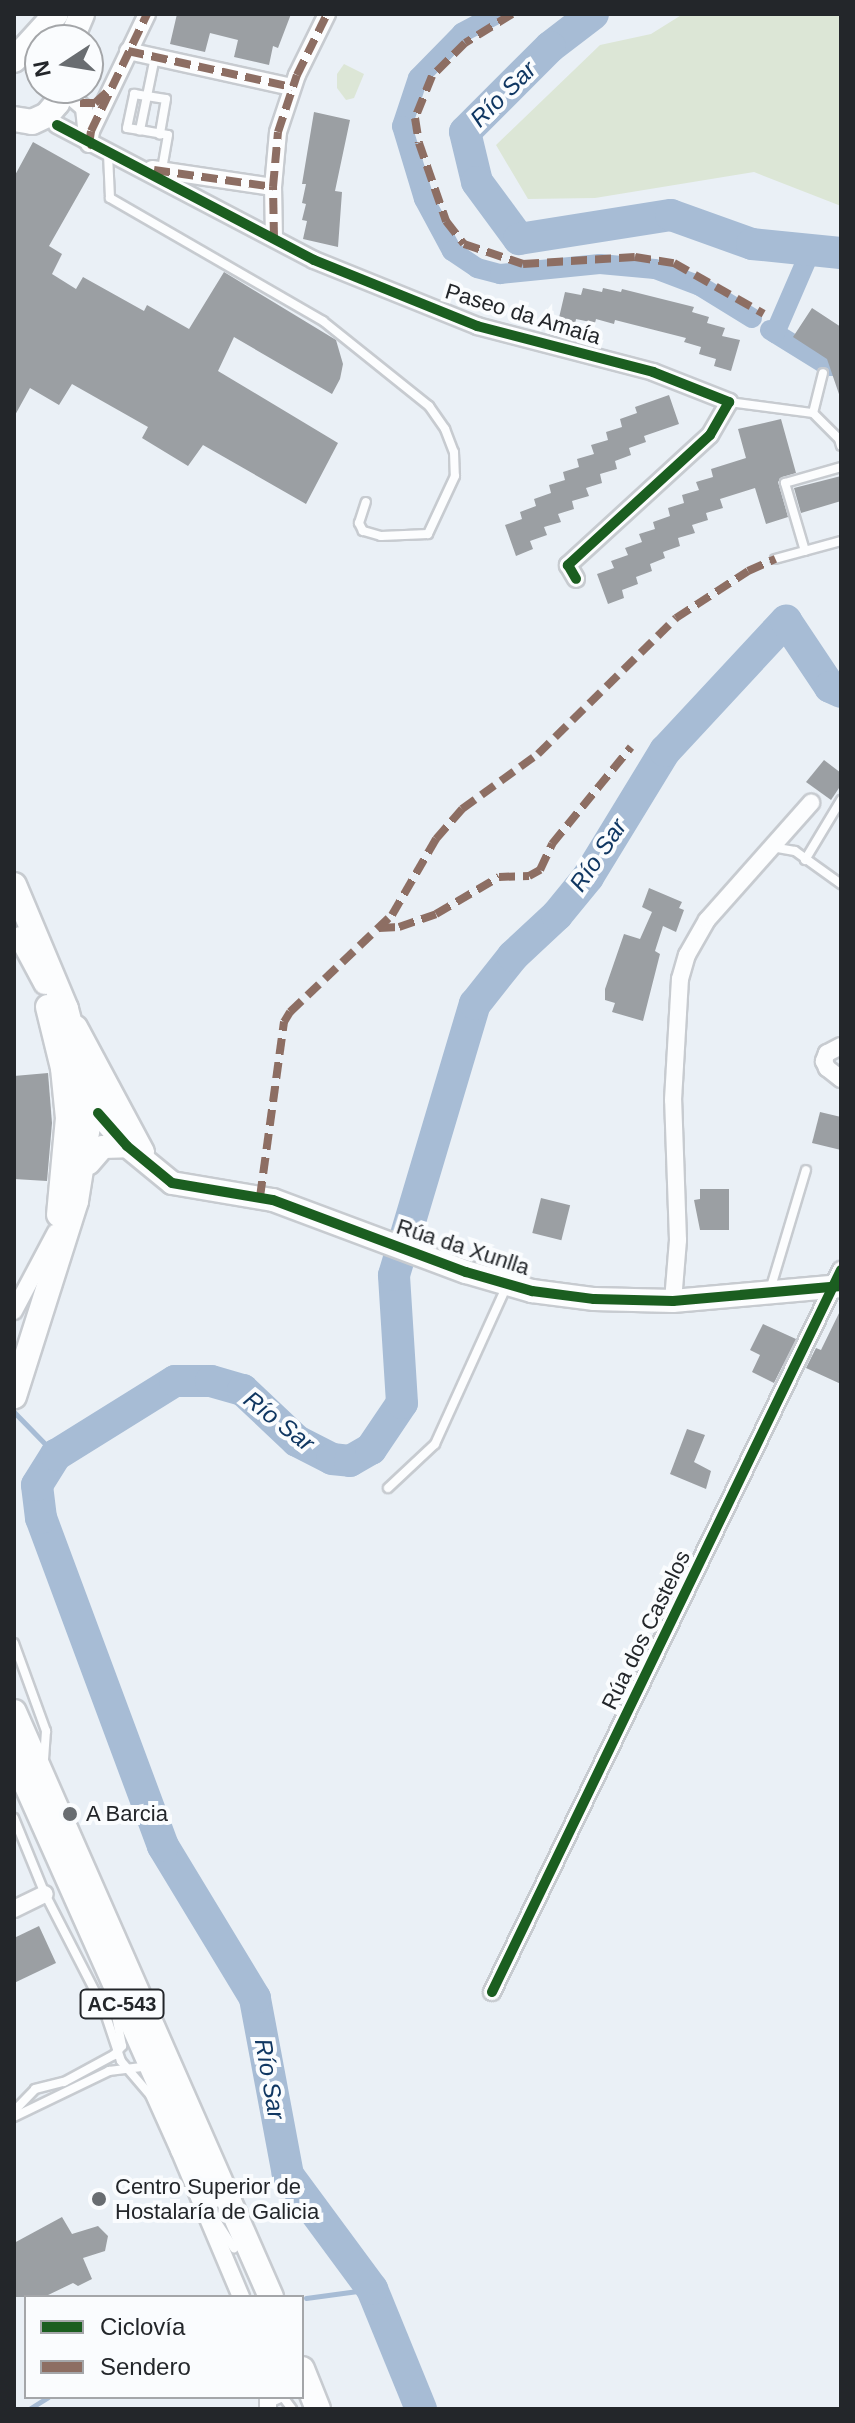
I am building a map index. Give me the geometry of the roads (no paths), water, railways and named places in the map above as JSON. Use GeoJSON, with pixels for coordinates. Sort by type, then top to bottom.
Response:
{"type":"FeatureCollection","features":[{"type":"Feature","properties":{"kind":"main road"},"geometry":{"type":"LineString","coordinates":[[14,60],[56,14]]}},
{"type":"Feature","properties":{"kind":"main road"},"geometry":{"type":"LineString","coordinates":[[14,142],[55,104]]}},
{"type":"Feature","properties":{"kind":"main road"},"geometry":{"type":"LineString","coordinates":[[14,885],[66,1009],[97,1105],[79,1191],[14,1396]]}},
{"type":"Feature","properties":{"kind":"main road"},"geometry":{"type":"LineString","coordinates":[[17,931],[45,997],[63,1068],[68,1137],[57,1222],[31,1338]]}},
{"type":"Feature","properties":{"kind":"main road","name":"AC-543"},"geometry":{"type":"LineString","coordinates":[[17,1719],[58,1813],[134,2047],[161,2091],[241,2247],[256,2295]]}},
{"type":"Feature","properties":{"kind":"main road","name":"AC-543"},"geometry":{"type":"LineString","coordinates":[[14,1757],[134,2047],[270,2295]]}},
{"type":"Feature","properties":{"kind":"main road"},"geometry":{"type":"LineString","coordinates":[[304,2375],[316,2409]]}},
{"type":"Feature","properties":{"kind":"main road"},"geometry":{"type":"LineString","coordinates":[[304,2390],[316,2409]]}},
{"type":"Feature","properties":{"kind":"street"},"geometry":{"type":"LineString","coordinates":[[89,144],[90,134],[147,14]]}},
{"type":"Feature","properties":{"kind":"street"},"geometry":{"type":"LineString","coordinates":[[274,238],[273,187],[278,132],[292,87],[327,14]]}},
{"type":"Feature","properties":{"kind":"street"},"geometry":{"type":"LineString","coordinates":[[128,51],[292,87]]}},
{"type":"Feature","properties":{"kind":"street"},"geometry":{"type":"LineString","coordinates":[[104,95],[114,82]]}},
{"type":"Feature","properties":{"kind":"street"},"geometry":{"type":"LineString","coordinates":[[35,122],[76,127],[84,122],[114,82]]}},
{"type":"Feature","properties":{"kind":"street"},"geometry":{"type":"LineString","coordinates":[[81,104],[85,111],[89,144]]}},
{"type":"Feature","properties":{"kind":"street","name":"Paseo da Amaía"},"geometry":{"type":"LineString","coordinates":[[35,122],[89,144],[314,260],[477,326],[653,372],[729,402]]}},
{"type":"Feature","properties":{"kind":"street","name":"Paseo da Amaía"},"geometry":{"type":"LineString","coordinates":[[134,167],[273,187]]}},
{"type":"Feature","properties":{"kind":"street"},"geometry":{"type":"LineString","coordinates":[[576,579],[568,565],[710,435],[729,402]]}},
{"type":"Feature","properties":{"kind":"street"},"geometry":{"type":"LineString","coordinates":[[673,1301],[678,1240],[673,1100],[680,979],[687,955],[707,920],[811,803]]}},
{"type":"Feature","properties":{"kind":"street"},"geometry":{"type":"LineString","coordinates":[[17,931],[58,1010],[97,1105],[89,1163],[79,1191]]}},
{"type":"Feature","properties":{"kind":"street","name":"Rúa da Xunlla"},"geometry":{"type":"LineString","coordinates":[[66,1009],[94,1061],[97,1105],[127,1146],[165,1179],[180,1186],[260,1197],[507,1284],[573,1297],[673,1301],[839,1281]]}},
{"type":"Feature","properties":{"kind":"street"},"geometry":{"type":"LineString","coordinates":[[841,1046],[827,1053],[824,1061],[827,1068],[841,1079]]}},
{"type":"Feature","properties":{"kind":"street"},"geometry":{"type":"LineString","coordinates":[[14,1311],[57,1222],[74,1161],[97,1105]]}},
{"type":"Feature","properties":{"kind":"street","name":"Rúa da Xunlla"},"geometry":{"type":"LineString","coordinates":[[97,1105],[149,1164]]}},
{"type":"Feature","properties":{"kind":"street"},"geometry":{"type":"LineString","coordinates":[[89,1163],[103,1147],[127,1146]]}},
{"type":"Feature","properties":{"kind":"street","name":"Rúa dos Castelos"},"geometry":{"type":"LineString","coordinates":[[492,1992],[839,1281]]}},
{"type":"Feature","properties":{"kind":"street"},"geometry":{"type":"LineString","coordinates":[[14,1909],[45,1894]]}},
{"type":"Feature","properties":{"kind":"street"},"geometry":{"type":"LineString","coordinates":[[161,2091],[187,2175],[240,2295]]}},
{"type":"Feature","properties":{"kind":"lane"},"geometry":{"type":"LineString","coordinates":[[156,56],[140,130],[168,135],[162,171]]}},
{"type":"Feature","properties":{"kind":"lane"},"geometry":{"type":"LineString","coordinates":[[147,96],[166,99],[160,134]]}},
{"type":"Feature","properties":{"kind":"lane"},"geometry":{"type":"LineString","coordinates":[[108,154],[110,198],[323,321],[429,406],[445,429],[454,452],[455,476],[428,534],[381,536],[363,531],[359,523],[366,502]]}},
{"type":"Feature","properties":{"kind":"lane"},"geometry":{"type":"LineString","coordinates":[[813,413],[823,373]]}},
{"type":"Feature","properties":{"kind":"lane"},"geometry":{"type":"LineString","coordinates":[[729,402],[813,413],[839,439],[841,446]]}},
{"type":"Feature","properties":{"kind":"lane"},"geometry":{"type":"LineString","coordinates":[[805,551],[785,483],[841,467]]}},
{"type":"Feature","properties":{"kind":"lane"},"geometry":{"type":"LineString","coordinates":[[775,559],[841,541]]}},
{"type":"Feature","properties":{"kind":"lane"},"geometry":{"type":"LineString","coordinates":[[805,860],[841,800]]}},
{"type":"Feature","properties":{"kind":"lane"},"geometry":{"type":"LineString","coordinates":[[772,847],[795,851],[841,884]]}},
{"type":"Feature","properties":{"kind":"lane"},"geometry":{"type":"LineString","coordinates":[[770,1291],[806,1170]]}},
{"type":"Feature","properties":{"kind":"lane"},"geometry":{"type":"LineString","coordinates":[[388,1488],[435,1444],[507,1284]]}},
{"type":"Feature","properties":{"kind":"lane"},"geometry":{"type":"LineString","coordinates":[[14,1643],[46,1731],[45,1783]]}},
{"type":"Feature","properties":{"kind":"lane"},"geometry":{"type":"LineString","coordinates":[[17,1719],[150,2095],[187,2175],[241,2247]]}},
{"type":"Feature","properties":{"kind":"lane"},"geometry":{"type":"LineString","coordinates":[[14,1779],[134,2047]]}},
{"type":"Feature","properties":{"kind":"lane"},"geometry":{"type":"LineString","coordinates":[[14,1818],[45,1894],[85,1969],[134,2047]]}},
{"type":"Feature","properties":{"kind":"lane"},"geometry":{"type":"LineString","coordinates":[[16,2107],[35,2089],[79,2075],[134,2047]]}},
{"type":"Feature","properties":{"kind":"lane"},"geometry":{"type":"LineString","coordinates":[[14,2117],[109,2071],[134,2047]]}},
{"type":"Feature","properties":{"kind":"waterway"},"geometry":{"type":"LineString","coordinates":[[497,14],[462,33],[418,78],[402,126],[424,199],[452,251],[477,268],[500,274],[600,264],[655,269],[700,286],[752,318]]}},
{"type":"Feature","properties":{"kind":"waterway","name":"Río Sar"},"geometry":{"type":"LineString","coordinates":[[593,14],[550,47],[465,132],[477,182],[519,239],[671,215],[752,244],[841,253]]}},
{"type":"Feature","properties":{"kind":"waterway"},"geometry":{"type":"LineString","coordinates":[[775,333],[811,250]]}},
{"type":"Feature","properties":{"kind":"waterway"},"geometry":{"type":"LineString","coordinates":[[770,330],[828,366],[841,366]]}},
{"type":"Feature","properties":{"kind":"waterway","name":"Río Sar"},"geometry":{"type":"LineString","coordinates":[[421,2409],[372,2289],[288,2175],[255,1998],[163,1846],[41,1518],[37,1485],[56,1455],[175,1381],[211,1381],[243,1390],[297,1441],[332,1459],[350,1461],[371,1449],[402,1403],[394,1275],[475,1004],[513,956],[557,915],[588,877],[665,751],[786,621],[830,687],[841,692]]}},
{"type":"Feature","properties":{"kind":"waterway"},"geometry":{"type":"LineString","coordinates":[[14,1412],[56,1455]]}},
{"type":"Feature","properties":{"kind":"waterway"},"geometry":{"type":"LineString","coordinates":[[306,2298],[372,2289]]}},
{"type":"Feature","properties":{"kind":"waterway"},"geometry":{"type":"LineString","coordinates":[[29,2409],[45,2399]]}},
{"type":"Feature","properties":{"kind":"place","name":"A Barcia"},"geometry":{"type":"Point","coordinates":[70,1814]}},
{"type":"Feature","properties":{"kind":"place","name":"Centro Superior de Hostalaría de Galicia"},"geometry":{"type":"Point","coordinates":[99,2199]}}]}
